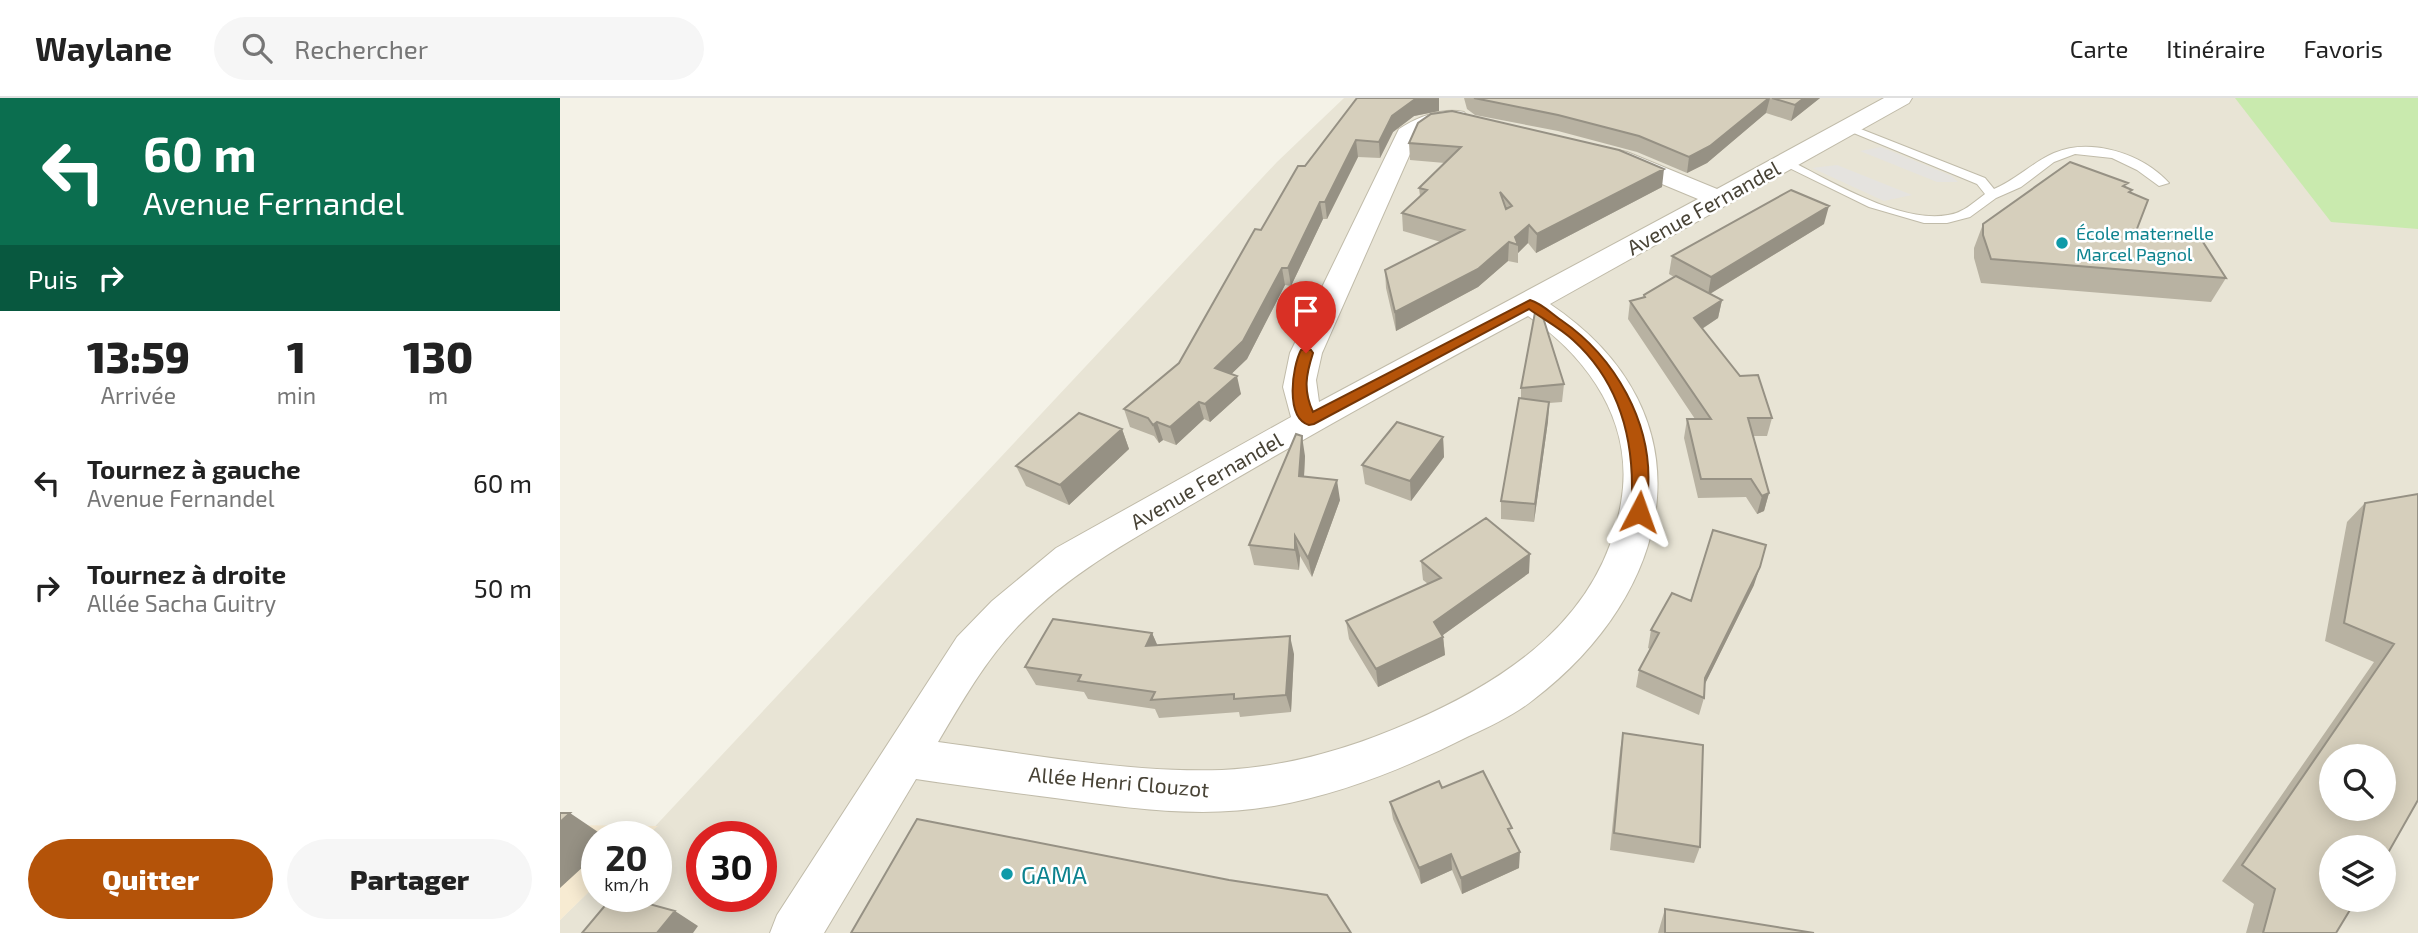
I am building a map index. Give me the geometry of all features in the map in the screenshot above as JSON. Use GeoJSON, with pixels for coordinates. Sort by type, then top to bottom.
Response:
{"type":"FeatureCollection","features":[{"type":"Feature","properties":{"kind":"street","name":"Avenue Fernandel"},"geometry":{"type":"LineString","coordinates":[[795,933],[972,649],[995,621],[1041,579],[1070,558],[1309,421],[1530,303],[1783,162],[1870,108]]}},
{"type":"Feature","properties":{"kind":"street"},"geometry":{"type":"LineString","coordinates":[[1309,421],[1300,398],[1298,379],[1306,353],[1407,134],[1424,122],[1462,114]]}},
{"type":"Feature","properties":{"kind":"street"},"geometry":{"type":"LineString","coordinates":[[1596,151],[1627,160],[1717,198]]}},
{"type":"Feature","properties":{"kind":"street","name":"Allée Henri Clouzot"},"geometry":{"type":"LineString","coordinates":[[903,757],[1132,787],[1182,791],[1245,789],[1315,777],[1373,759],[1437,732],[1524,684],[1566,645],[1602,601],[1627,554],[1639,512],[1641,479],[1638,442],[1630,412],[1616,386],[1578,338],[1530,303]]}},
{"type":"Feature","properties":{"kind":"lane"},"geometry":{"type":"LineString","coordinates":[[1870,108],[1981,181],[1992,195]]}},
{"type":"Feature","properties":{"kind":"lane"},"geometry":{"type":"LineString","coordinates":[[1783,162],[1899,215],[1938,221],[1965,215],[1992,195],[2017,184],[2064,153],[2092,151],[2118,156],[2145,168],[2163,183]]}},
{"type":"Feature","properties":{"kind":"shaded area"},"geometry":{"type":"Polygon","coordinates":[[[1344,98],[2418,98],[2418,933],[560,933],[560,920],[581,900],[581,912],[672,912],[672,821],[660,821],[1277,162],[1344,98]]]}},
{"type":"Feature","properties":{"kind":"shaded area"},"geometry":{"type":"Polygon","coordinates":[[[1881,147],[1952,176],[1958,182],[1937,182],[1860,151],[1881,147]]]}},
{"type":"Feature","properties":{"kind":"shaded area"},"geometry":{"type":"Polygon","coordinates":[[[1837,165],[1912,195],[1884,201],[1812,168],[1837,165]]]}},
{"type":"Feature","properties":{"kind":"shaded area"},"geometry":{"type":"Polygon","coordinates":[[[560,825],[581,825],[581,900],[560,920],[560,825]]]}},
{"type":"Feature","properties":{"kind":"green space"},"geometry":{"type":"Polygon","coordinates":[[[2235,98],[2418,98],[2418,229],[2331,222],[2235,98]]]}},
{"type":"Feature","properties":{"kind":"building"},"geometry":{"type":"Polygon","coordinates":[[[1357,98],[1423,98],[1414,100],[1392,116],[1379,142],[1356,140],[1325,202],[1320,202],[1288,268],[1282,268],[1243,341],[1215,368],[1237,376],[1205,404],[1199,402],[1170,427],[1157,422],[1153,425],[1148,418],[1124,409],[1179,363],[1255,229],[1261,230],[1298,166],[1305,166],[1357,98]]]}},
{"type":"Feature","properties":{"kind":"building"},"geometry":{"type":"Polygon","coordinates":[[[1474,98],[1769,98],[1710,146],[1689,157],[1639,136],[1558,115],[1474,98]]]}},
{"type":"Feature","properties":{"kind":"building"},"geometry":{"type":"Polygon","coordinates":[[[1772,98],[1804,98],[1795,105],[1772,98]]]}},
{"type":"Feature","properties":{"kind":"building"},"geometry":{"type":"Polygon","coordinates":[[[1452,111],[1619,150],[1664,169],[1537,234],[1529,225],[1515,237],[1518,245],[1509,242],[1478,269],[1395,312],[1385,270],[1464,230],[1402,213],[1427,190],[1419,188],[1461,147],[1409,143],[1418,123],[1431,114],[1452,111]],[[1500,192],[1506,209],[1512,206],[1500,192]]]}},
{"type":"Feature","properties":{"kind":"building"},"geometry":{"type":"Polygon","coordinates":[[[2070,162],[2128,183],[2123,186],[2132,190],[2129,192],[2148,200],[2135,234],[2201,239],[2226,278],[1991,259],[1983,235],[1983,224],[2070,162]]]}},
{"type":"Feature","properties":{"kind":"building"},"geometry":{"type":"Polygon","coordinates":[[[1791,190],[1829,206],[1711,277],[1672,256],[1791,190]]]}},
{"type":"Feature","properties":{"kind":"building"},"geometry":{"type":"Polygon","coordinates":[[[1676,276],[1722,300],[1694,318],[1740,376],[1758,375],[1772,418],[1748,418],[1769,493],[1762,496],[1751,479],[1701,479],[1687,419],[1711,419],[1630,301],[1645,297],[1644,295],[1676,276]]]}},
{"type":"Feature","properties":{"kind":"building"},"geometry":{"type":"Polygon","coordinates":[[[1536,307],[1541,311],[1564,384],[1521,388],[1536,307]]]}},
{"type":"Feature","properties":{"kind":"building"},"geometry":{"type":"Polygon","coordinates":[[[1519,398],[1549,402],[1535,504],[1501,501],[1519,398]]]}},
{"type":"Feature","properties":{"kind":"building"},"geometry":{"type":"Polygon","coordinates":[[[1079,413],[1122,429],[1060,485],[1016,466],[1079,413]]]}},
{"type":"Feature","properties":{"kind":"building"},"geometry":{"type":"Polygon","coordinates":[[[1397,422],[1443,437],[1410,481],[1362,465],[1397,422]]]}},
{"type":"Feature","properties":{"kind":"building"},"geometry":{"type":"Polygon","coordinates":[[[1296,434],[1302,436],[1299,476],[1337,480],[1308,558],[1295,536],[1295,550],[1249,545],[1296,434]]]}},
{"type":"Feature","properties":{"kind":"building"},"geometry":{"type":"Polygon","coordinates":[[[2418,494],[2418,800],[2396,839],[2396,835],[2319,835],[2319,912],[2349,912],[2336,933],[2263,933],[2275,889],[2242,865],[2319,753],[2319,821],[2396,821],[2396,744],[2325,744],[2394,644],[2344,623],[2365,503],[2418,494]]]}},
{"type":"Feature","properties":{"kind":"building"},"geometry":{"type":"Polygon","coordinates":[[[1486,518],[1530,554],[1434,622],[1443,637],[1376,669],[1346,621],[1441,578],[1421,561],[1486,518]]]}},
{"type":"Feature","properties":{"kind":"building"},"geometry":{"type":"Polygon","coordinates":[[[1713,530],[1766,545],[1760,567],[1705,678],[1704,698],[1639,670],[1659,633],[1651,630],[1672,593],[1691,601],[1713,530]]]}},
{"type":"Feature","properties":{"kind":"building"},"geometry":{"type":"Polygon","coordinates":[[[1053,619],[1152,633],[1146,646],[1290,636],[1286,695],[1234,699],[1234,694],[1151,700],[1155,692],[1078,681],[1081,675],[1025,667],[1053,619]]]}},
{"type":"Feature","properties":{"kind":"building"},"geometry":{"type":"Polygon","coordinates":[[[1623,733],[1703,745],[1700,847],[1614,833],[1623,733]]]}},
{"type":"Feature","properties":{"kind":"building"},"geometry":{"type":"Polygon","coordinates":[[[1483,771],[1512,828],[1508,829],[1520,852],[1461,878],[1451,854],[1419,868],[1390,802],[1439,781],[1442,788],[1483,771]]]}},
{"type":"Feature","properties":{"kind":"building"},"geometry":{"type":"Polygon","coordinates":[[[560,813],[570,813],[560,822],[560,813]]]}},
{"type":"Feature","properties":{"kind":"building"},"geometry":{"type":"Polygon","coordinates":[[[917,819],[1229,880],[1327,895],[1351,933],[851,933],[917,819]]]}},
{"type":"Feature","properties":{"kind":"building"},"geometry":{"type":"Polygon","coordinates":[[[1665,909],[1814,933],[1665,933],[1665,909]]]}},
{"type":"Feature","properties":{"kind":"building"},"geometry":{"type":"Polygon","coordinates":[[[675,911],[657,933],[582,933],[600,912],[675,911]]]}},
{"type":"Feature","properties":{"kind":"place","name":"École maternelle Marcel Pagnol"},"geometry":{"type":"Point","coordinates":[2062,243]}},
{"type":"Feature","properties":{"kind":"place","name":"GAMA"},"geometry":{"type":"Point","coordinates":[1007,874]}},
{"type":"Feature","properties":{"kind":"route"},"geometry":{"type":"LineString","coordinates":[[1306,353],[1298,379],[1300,398],[1309,421],[1530,303],[1578,338],[1602,366],[1630,412],[1638,442],[1641,479],[1639,512]]}}]}
